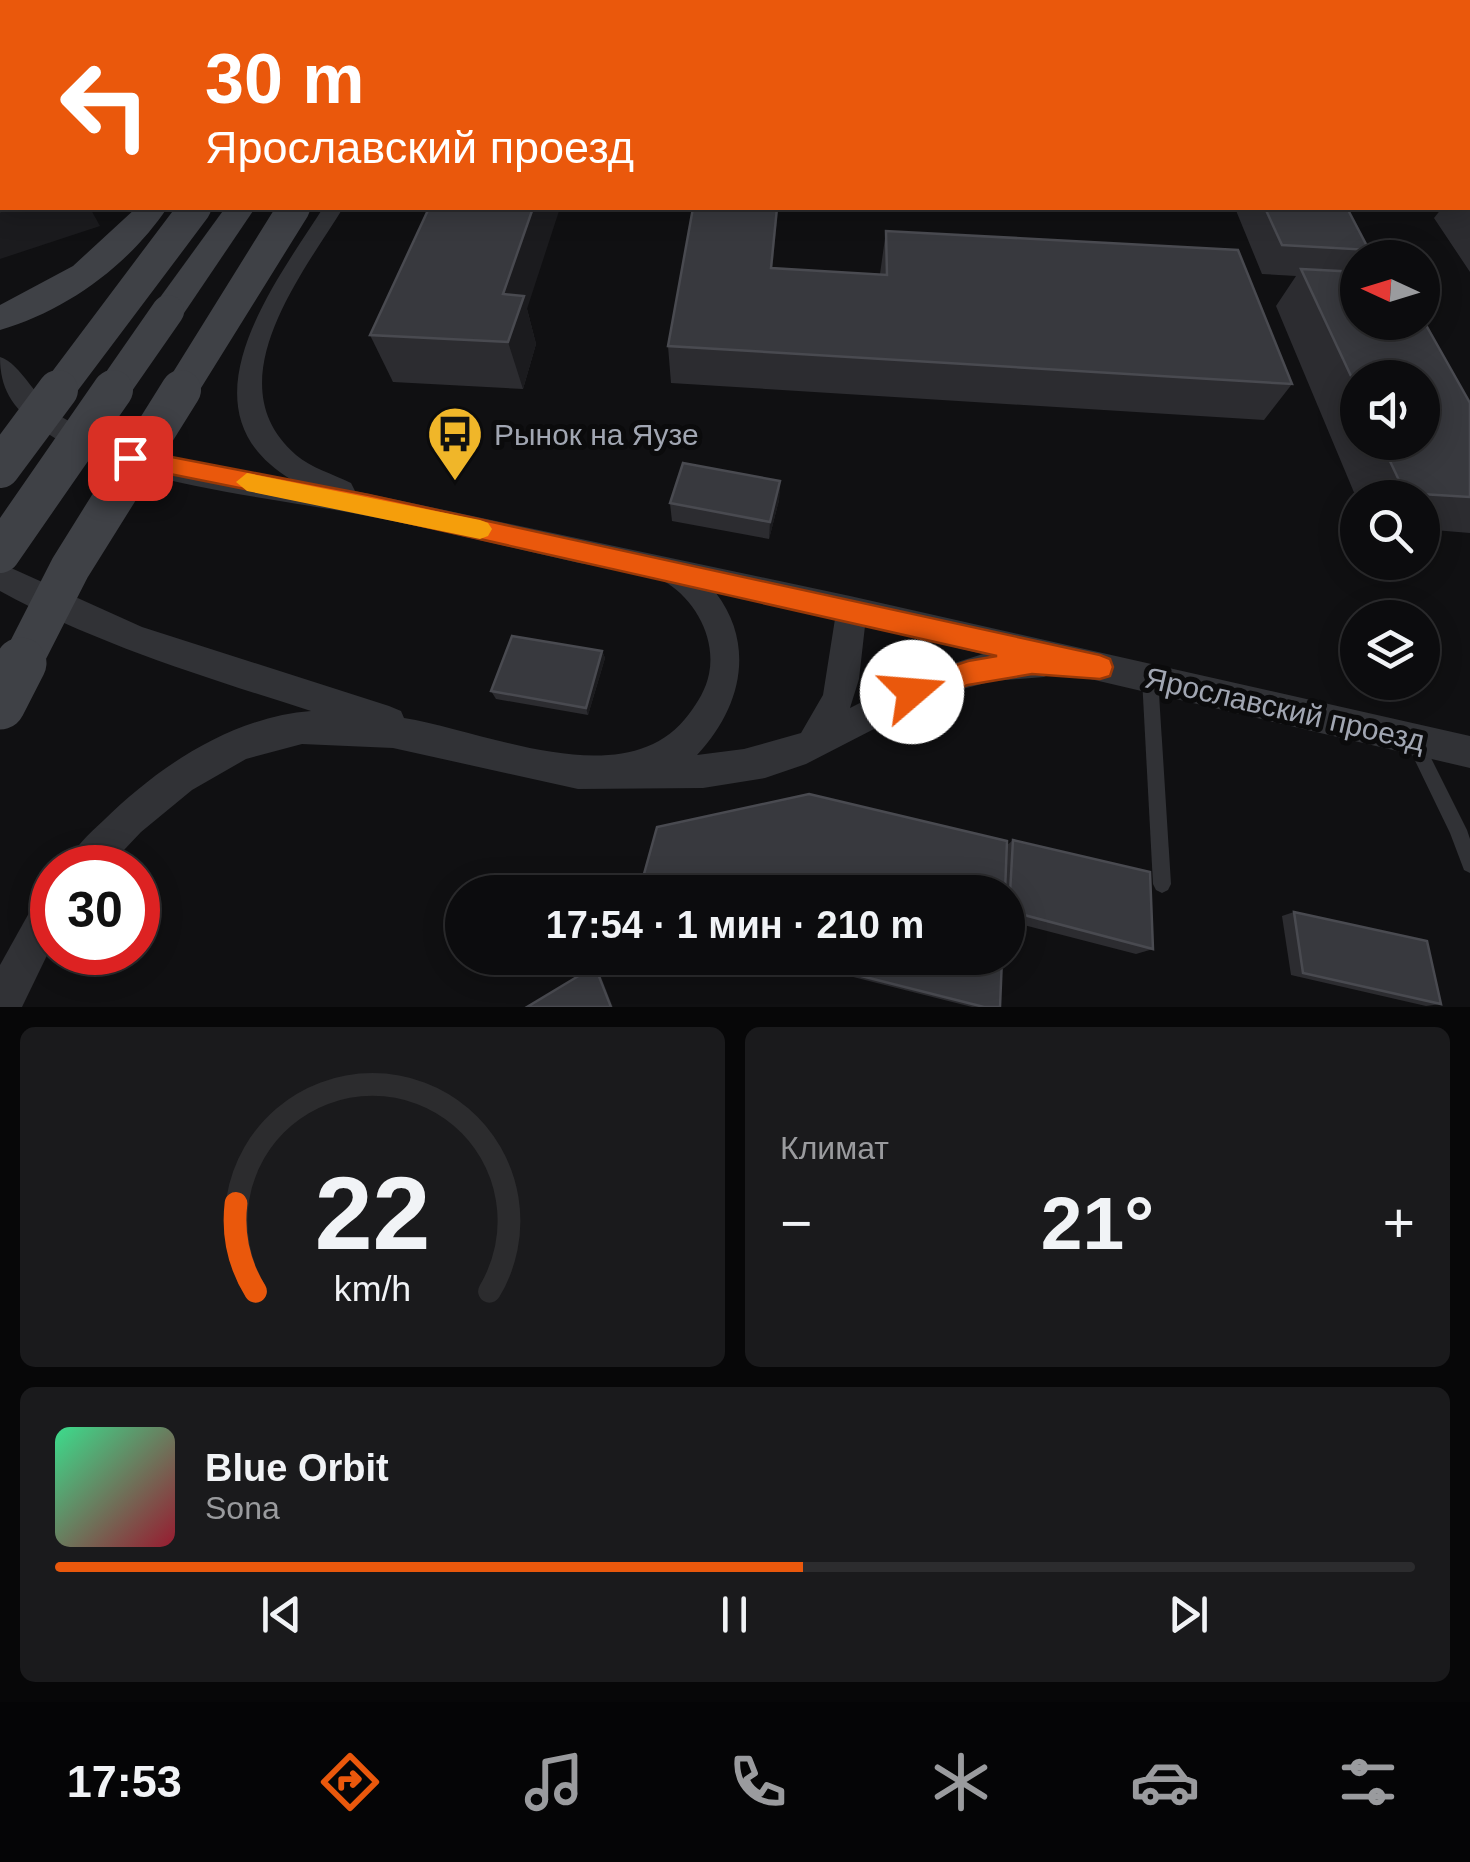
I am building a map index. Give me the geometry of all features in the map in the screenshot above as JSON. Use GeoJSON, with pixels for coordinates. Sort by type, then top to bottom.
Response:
{"type":"FeatureCollection","features":[{"type":"Feature","properties":{"kind":"main road"},"geometry":{"type":"LineString","coordinates":[[0,318],[46,300],[76,282],[120,245],[150,210]]}},
{"type":"Feature","properties":{"kind":"main road"},"geometry":{"type":"LineString","coordinates":[[0,468],[194,210]]}},
{"type":"Feature","properties":{"kind":"main road"},"geometry":{"type":"LineString","coordinates":[[0,553],[239,210]]}},
{"type":"Feature","properties":{"kind":"main road"},"geometry":{"type":"LineString","coordinates":[[0,704],[70,568],[293,210]]}},
{"type":"Feature","properties":{"kind":"street"},"geometry":{"type":"LineString","coordinates":[[332,210],[262,330],[247,368],[246,404],[260,434],[286,463],[369,505]]}},
{"type":"Feature","properties":{"kind":"street"},"geometry":{"type":"LineString","coordinates":[[0,366],[20,395],[49,422],[108,451],[151,464],[369,505]]}},
{"type":"Feature","properties":{"kind":"street","name":"Ярославский проезд"},"geometry":{"type":"LineString","coordinates":[[369,505],[850,608],[1470,752]]}},
{"type":"Feature","properties":{"kind":"street"},"geometry":{"type":"LineString","coordinates":[[102,845],[161,791],[211,758],[301,728],[338,728],[442,741],[556,768],[611,772],[652,766],[689,744],[714,706],[726,668],[723,628],[706,598],[675,572]]}},
{"type":"Feature","properties":{"kind":"street"},"geometry":{"type":"LineString","coordinates":[[0,576],[38,598],[139,642],[321,698],[442,741]]}},
{"type":"Feature","properties":{"kind":"street"},"geometry":{"type":"LineString","coordinates":[[810,747],[832,718],[838,701],[849,646],[850,608]]}},
{"type":"Feature","properties":{"kind":"street","name":"Ярославский проезд"},"geometry":{"type":"LineString","coordinates":[[611,772],[694,774],[752,766],[810,747],[912,692],[968,673],[1032,662],[1100,667]]}},
{"type":"Feature","properties":{"kind":"street"},"geometry":{"type":"LineString","coordinates":[[2,1007],[30,948]]}},
{"type":"Feature","properties":{"kind":"lane"},"geometry":{"type":"LineString","coordinates":[[1150,677],[1162,884]]}},
{"type":"Feature","properties":{"kind":"lane"},"geometry":{"type":"LineString","coordinates":[[1413,740],[1458,830],[1470,864]]}},
{"type":"Feature","properties":{"kind":"building"},"geometry":{"type":"Polygon","coordinates":[[[428,210],[532,210],[503,294],[524,296],[508,342],[370,335],[428,210]]]}},
{"type":"Feature","properties":{"kind":"building"},"geometry":{"type":"Polygon","coordinates":[[[693,210],[777,210],[771,268],[887,275],[886,231],[1238,250],[1292,384],[668,346],[693,210]]]}},
{"type":"Feature","properties":{"kind":"building"},"geometry":{"type":"Polygon","coordinates":[[[1266,210],[1348,210],[1364,240],[1340,240],[1340,248],[1282,245],[1266,210]]]}},
{"type":"Feature","properties":{"kind":"building"},"geometry":{"type":"Polygon","coordinates":[[[1301,269],[1340,271],[1340,340],[1434,340],[1470,403],[1470,497],[1440,495],[1440,480],[1399,480],[1389,460],[1440,460],[1440,360],[1344,360],[1301,269]]]}},
{"type":"Feature","properties":{"kind":"building"},"geometry":{"type":"Polygon","coordinates":[[[683,463],[780,481],[770,522],[670,503],[683,463]]]}},
{"type":"Feature","properties":{"kind":"building"},"geometry":{"type":"Polygon","coordinates":[[[512,636],[602,651],[586,708],[491,691],[512,636]]]}},
{"type":"Feature","properties":{"kind":"building"},"geometry":{"type":"Polygon","coordinates":[[[809,794],[1007,841],[1006,875],[644,875],[657,827],[809,794]]]}},
{"type":"Feature","properties":{"kind":"building"},"geometry":{"type":"Polygon","coordinates":[[[1013,840],[1150,872],[1153,949],[1025,915],[1025,875],[1011,875],[1013,840]]]}},
{"type":"Feature","properties":{"kind":"building"},"geometry":{"type":"Polygon","coordinates":[[[1294,912],[1427,941],[1441,1004],[1303,973],[1294,912]]]}},
{"type":"Feature","properties":{"kind":"building"},"geometry":{"type":"Polygon","coordinates":[[[580,975],[599,975],[611,1007],[527,1007],[580,975]]]}},
{"type":"Feature","properties":{"kind":"building"},"geometry":{"type":"Polygon","coordinates":[[[857,975],[1001,975],[1000,1007],[984,1007],[857,975]]]}},
{"type":"Feature","properties":{"kind":"slow traffic"},"geometry":{"type":"LineString","coordinates":[[247,482],[480,529]]}},
{"type":"Feature","properties":{"kind":"place","name":"Рынок на Яузе"},"geometry":{"type":"Point","coordinates":[455,483]}},
{"type":"Feature","properties":{"kind":"route"},"geometry":{"type":"LineString","coordinates":[[130,458],[850,608],[1100,667],[1032,662],[968,673],[912,692]]}}]}
